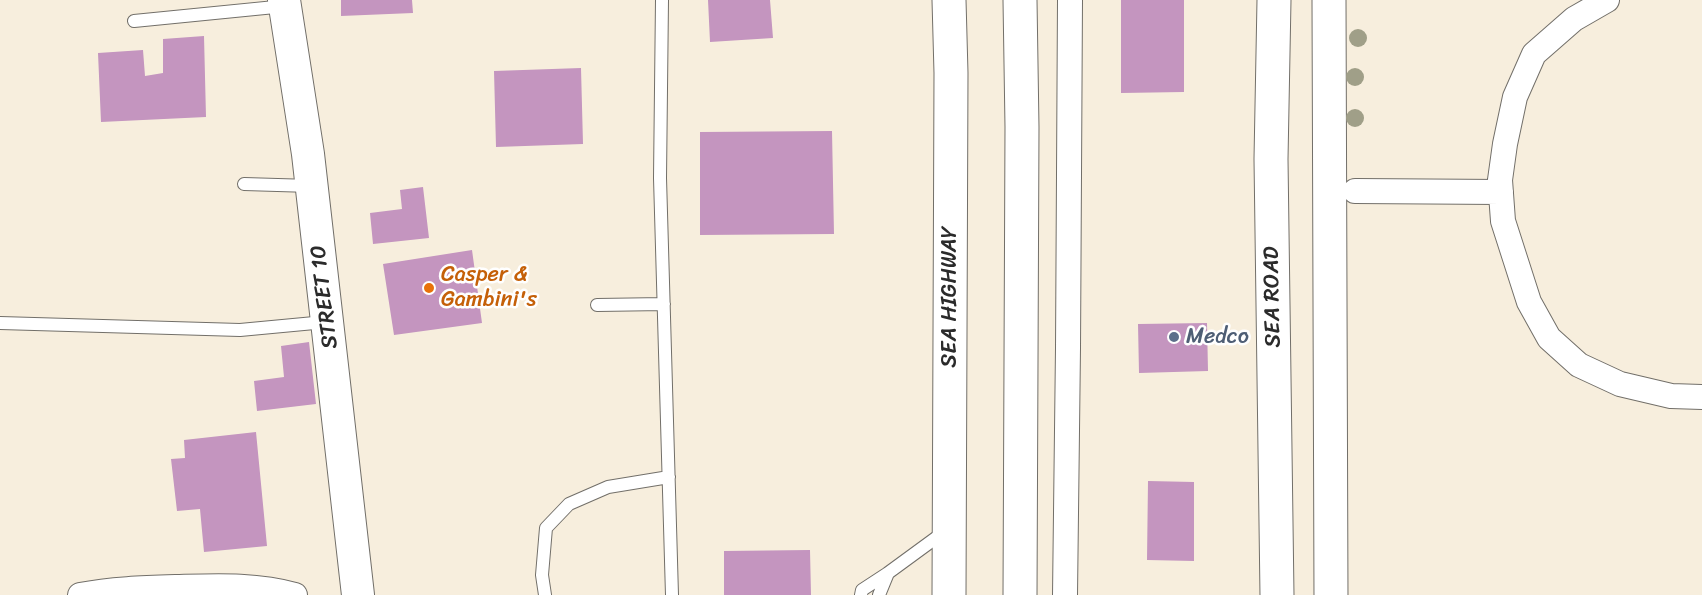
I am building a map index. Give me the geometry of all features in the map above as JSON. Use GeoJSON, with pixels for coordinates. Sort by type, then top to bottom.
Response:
{"type":"FeatureCollection","features":[{"type":"Feature","properties":{"kind":"highway","name":"SEA HIGHWAY"},"geometry":{"type":"LineString","coordinates":[[949,0],[951,74],[949,595]]}},
{"type":"Feature","properties":{"kind":"highway"},"geometry":{"type":"LineString","coordinates":[[1020,0],[1022,162],[1020,595]]}},
{"type":"Feature","properties":{"kind":"highway","name":"SEA ROAD"},"geometry":{"type":"LineString","coordinates":[[1274,0],[1271,159],[1277,595]]}},
{"type":"Feature","properties":{"kind":"highway"},"geometry":{"type":"LineString","coordinates":[[1329,0],[1331,595]]}},
{"type":"Feature","properties":{"kind":"street"},"geometry":{"type":"LineString","coordinates":[[1065,595],[1070,0]]}},
{"type":"Feature","properties":{"kind":"street"},"geometry":{"type":"LineString","coordinates":[[1607,0],[1574,19],[1534,54],[1515,97],[1505,144],[1500,180],[1503,221],[1529,302],[1549,338],[1579,365],[1620,384],[1671,396],[1702,397]]}},
{"type":"Feature","properties":{"kind":"street","name":"STREET 10"},"geometry":{"type":"LineString","coordinates":[[285,3],[312,186],[358,595]]}},
{"type":"Feature","properties":{"kind":"street"},"geometry":{"type":"LineString","coordinates":[[1355,191],[1501,192]]}},
{"type":"Feature","properties":{"kind":"street"},"geometry":{"type":"LineString","coordinates":[[80,595],[138,588],[207,586],[249,587],[295,595]]}},
{"type":"Feature","properties":{"kind":"lane"},"geometry":{"type":"LineString","coordinates":[[662,0],[660,178],[672,595]]}},
{"type":"Feature","properties":{"kind":"lane"},"geometry":{"type":"LineString","coordinates":[[134,21],[285,3]]}},
{"type":"Feature","properties":{"kind":"lane"},"geometry":{"type":"LineString","coordinates":[[244,184],[312,186]]}},
{"type":"Feature","properties":{"kind":"lane"},"geometry":{"type":"LineString","coordinates":[[597,305],[663,304]]}},
{"type":"Feature","properties":{"kind":"lane"},"geometry":{"type":"LineString","coordinates":[[0,322],[240,330],[327,322]]}},
{"type":"Feature","properties":{"kind":"lane"},"geometry":{"type":"LineString","coordinates":[[544,595],[542,575],[546,528],[569,504],[608,487],[669,477]]}},
{"type":"Feature","properties":{"kind":"lane"},"geometry":{"type":"LineString","coordinates":[[859,593],[950,528]]}},
{"type":"Feature","properties":{"kind":"lane"},"geometry":{"type":"LineString","coordinates":[[879,595],[888,573]]}},
{"type":"Feature","properties":{"kind":"building"},"geometry":{"type":"Polygon","coordinates":[[[341,0],[412,0],[413,13],[341,16],[341,0]]]}},
{"type":"Feature","properties":{"kind":"building"},"geometry":{"type":"Polygon","coordinates":[[[708,0],[770,0],[773,38],[710,42],[708,0]]]}},
{"type":"Feature","properties":{"kind":"building"},"geometry":{"type":"Polygon","coordinates":[[[1121,0],[1184,0],[1184,92],[1121,93],[1121,0]]]}},
{"type":"Feature","properties":{"kind":"building"},"geometry":{"type":"Polygon","coordinates":[[[204,36],[206,117],[101,122],[98,53],[143,50],[145,76],[163,73],[163,39],[204,36]]]}},
{"type":"Feature","properties":{"kind":"building"},"geometry":{"type":"Polygon","coordinates":[[[581,68],[583,144],[496,147],[494,71],[581,68]]]}},
{"type":"Feature","properties":{"kind":"building"},"geometry":{"type":"Polygon","coordinates":[[[832,131],[834,234],[700,235],[700,132],[832,131]]]}},
{"type":"Feature","properties":{"kind":"building"},"geometry":{"type":"Polygon","coordinates":[[[423,187],[429,238],[373,244],[370,213],[402,209],[400,190],[423,187]]]}},
{"type":"Feature","properties":{"kind":"building"},"geometry":{"type":"Polygon","coordinates":[[[472,250],[482,323],[394,335],[383,264],[472,250]]]}},
{"type":"Feature","properties":{"kind":"building"},"geometry":{"type":"Polygon","coordinates":[[[1207,323],[1208,371],[1139,373],[1138,324],[1207,323]]]}},
{"type":"Feature","properties":{"kind":"building"},"geometry":{"type":"Polygon","coordinates":[[[309,342],[316,404],[257,411],[254,381],[284,377],[281,346],[309,342]]]}},
{"type":"Feature","properties":{"kind":"building"},"geometry":{"type":"Polygon","coordinates":[[[256,432],[267,546],[204,552],[200,509],[177,511],[171,459],[185,458],[184,440],[256,432]]]}},
{"type":"Feature","properties":{"kind":"building"},"geometry":{"type":"Polygon","coordinates":[[[1148,481],[1194,482],[1194,561],[1147,560],[1148,481]]]}},
{"type":"Feature","properties":{"kind":"building"},"geometry":{"type":"Polygon","coordinates":[[[810,550],[811,595],[724,595],[724,551],[810,550]]]}},
{"type":"Feature","properties":{"kind":"place","name":"Casper & Gambini's"},"geometry":{"type":"Point","coordinates":[429,288]}},
{"type":"Feature","properties":{"kind":"place","name":"Medco"},"geometry":{"type":"Point","coordinates":[1174,337]}}]}
